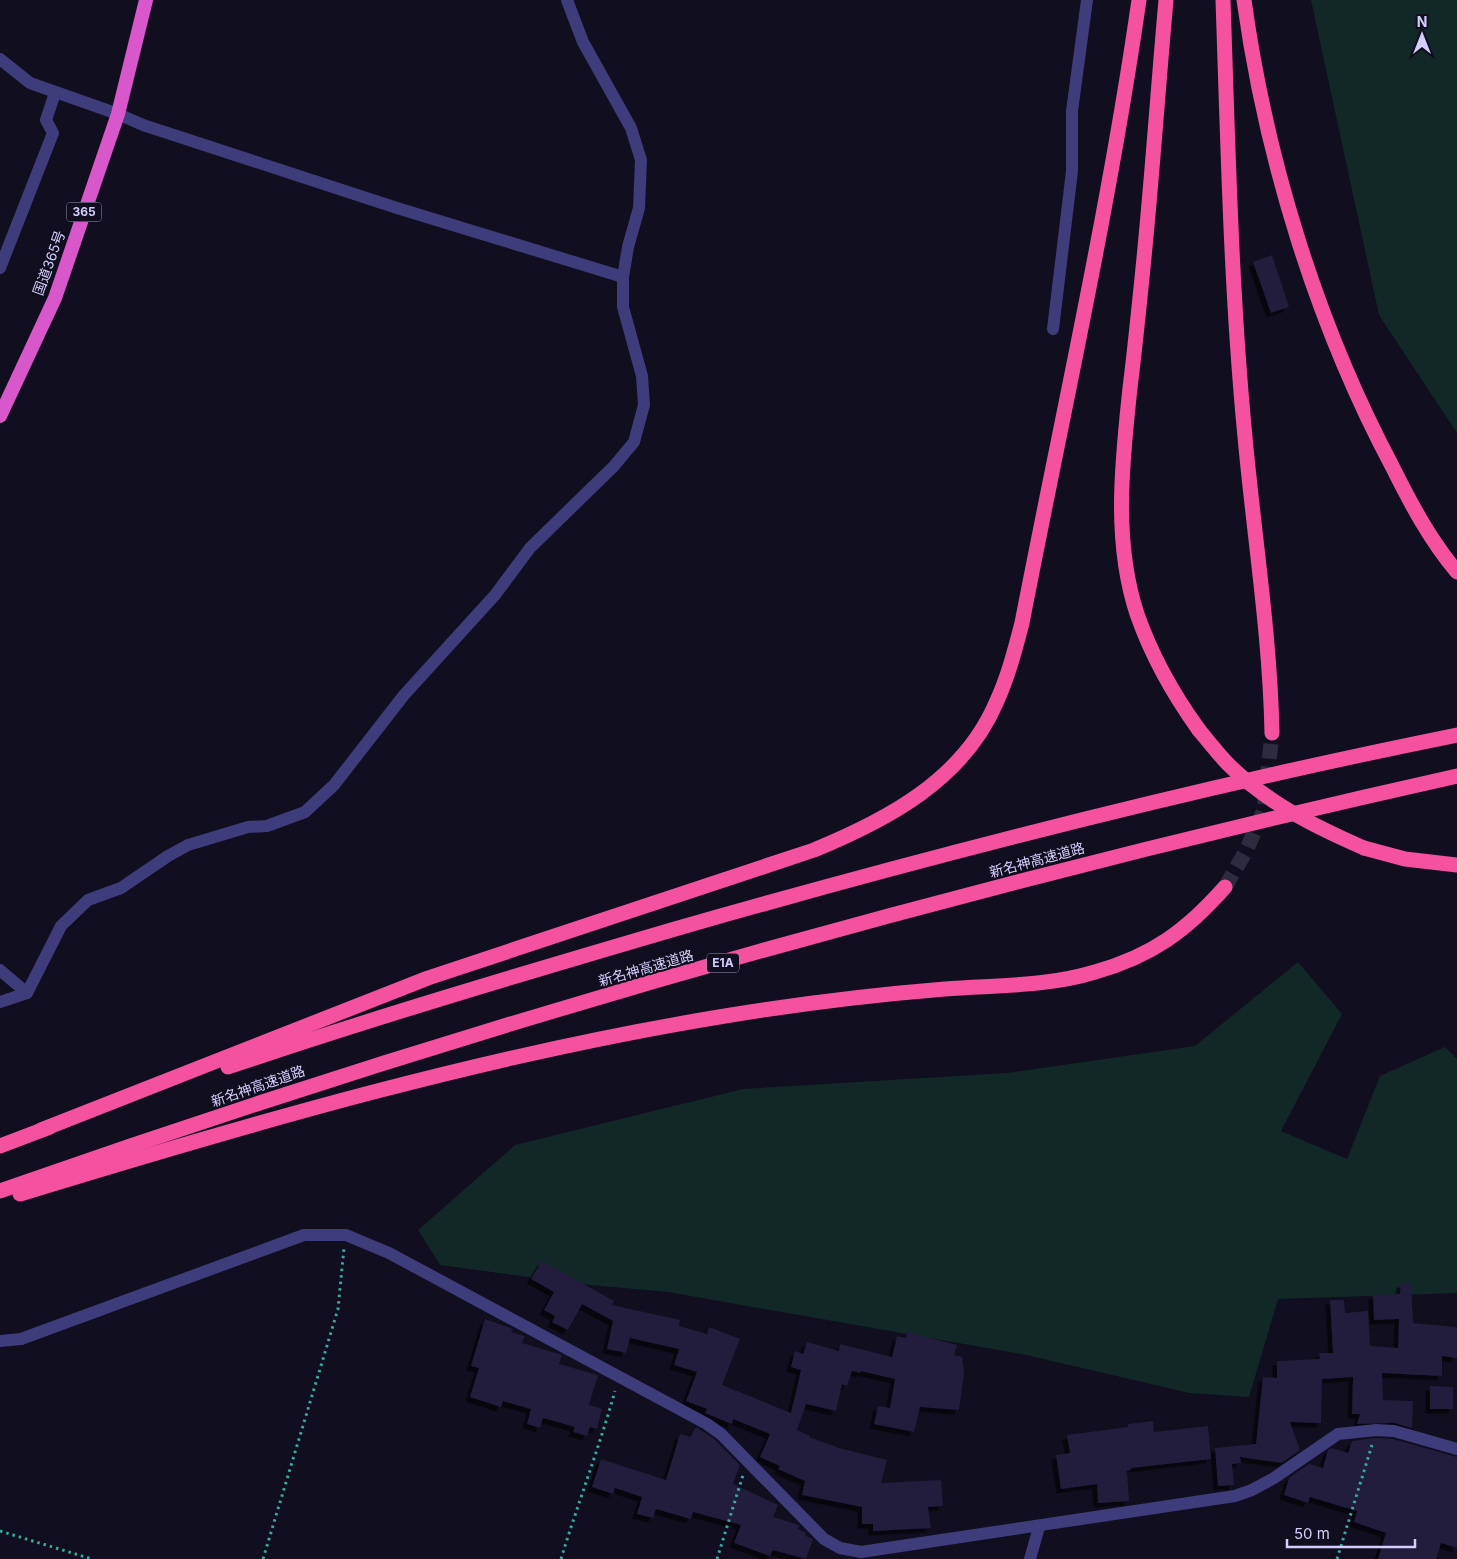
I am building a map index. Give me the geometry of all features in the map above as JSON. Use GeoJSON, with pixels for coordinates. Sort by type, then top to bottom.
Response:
{"type":"FeatureCollection","features":[{"type":"Feature","properties":{"kind":"highway","name":"国道365号"},"geometry":{"type":"LineString","coordinates":[[0,416],[55,298],[118,114],[146,0]]}},
{"type":"Feature","properties":{"kind":"highway"},"geometry":{"type":"LineString","coordinates":[[41,1130],[428,978],[814,850],[856,833],[894,812],[926,790],[953,766],[977,737],[996,704],[1011,666],[1022,623],[1104,203],[1139,0]]}},
{"type":"Feature","properties":{"kind":"highway"},"geometry":{"type":"LineString","coordinates":[[1166,0],[1147,225],[1123,450],[1121,494],[1123,537],[1128,576],[1137,612],[1153,654],[1173,694],[1199,730],[1230,766],[1271,798],[1325,830],[1364,848],[1405,859],[1457,865]]}},
{"type":"Feature","properties":{"kind":"highway"},"geometry":{"type":"LineString","coordinates":[[1223,0],[1231,253],[1244,436],[1264,622],[1272,734]]}},
{"type":"Feature","properties":{"kind":"highway"},"geometry":{"type":"LineString","coordinates":[[1244,0],[1257,75],[1272,142],[1291,212],[1338,353],[1369,424],[1419,519],[1440,552],[1457,572]]}},
{"type":"Feature","properties":{"kind":"highway","name":"新名神高速道路"},"geometry":{"type":"LineString","coordinates":[[0,1146],[41,1130],[295,1044],[555,964],[835,883],[1098,816],[1457,735]]}},
{"type":"Feature","properties":{"kind":"highway","name":"新名神高速道路"},"geometry":{"type":"LineString","coordinates":[[0,1190],[324,1081],[849,926],[1120,855],[1457,776]]}},
{"type":"Feature","properties":{"kind":"highway"},"geometry":{"type":"LineString","coordinates":[[0,1200],[389,1088],[642,1030],[810,1003],[882,995],[1054,982],[1094,973],[1131,960],[1167,941],[1198,917],[1225,887]]}},
{"type":"Feature","properties":{"kind":"street"},"geometry":{"type":"LineString","coordinates":[[0,1002],[27,993],[61,926],[88,900],[121,888],[168,856],[188,845],[248,827],[267,826],[305,812],[334,786],[404,695],[495,595],[530,548],[614,466],[634,442],[644,405],[642,376],[623,307],[623,277],[628,247],[640,208],[641,160],[631,128],[583,42],[567,0]]}},
{"type":"Feature","properties":{"kind":"street"},"geometry":{"type":"LineString","coordinates":[[1053,329],[1072,171],[1072,111],[1087,0]]}},
{"type":"Feature","properties":{"kind":"street"},"geometry":{"type":"LineString","coordinates":[[0,59],[30,83],[118,114],[143,125],[397,208],[623,277]]}},
{"type":"Feature","properties":{"kind":"street"},"geometry":{"type":"LineString","coordinates":[[0,268],[53,133],[46,120],[55,93]]}},
{"type":"Feature","properties":{"kind":"street"},"geometry":{"type":"LineString","coordinates":[[0,970],[27,993]]}},
{"type":"Feature","properties":{"kind":"street"},"geometry":{"type":"LineString","coordinates":[[0,1341],[21,1339],[304,1235],[346,1235],[389,1253],[707,1424],[721,1434],[824,1539],[840,1548],[861,1552],[1039,1527],[1236,1496],[1274,1478],[1338,1434],[1376,1430],[1394,1431],[1457,1449]]}},
{"type":"Feature","properties":{"kind":"street"},"geometry":{"type":"LineString","coordinates":[[1030,1559],[1039,1527]]}},
{"type":"Feature","properties":{"kind":"path"},"geometry":{"type":"LineString","coordinates":[[263,1559],[338,1309],[346,1235]]}},
{"type":"Feature","properties":{"kind":"path"},"geometry":{"type":"LineString","coordinates":[[561,1559],[580,1498],[595,1459],[619,1378]]}},
{"type":"Feature","properties":{"kind":"path"},"geometry":{"type":"LineString","coordinates":[[1338,1559],[1376,1430]]}},
{"type":"Feature","properties":{"kind":"path"},"geometry":{"type":"LineString","coordinates":[[718,1559],[747,1462]]}},
{"type":"Feature","properties":{"kind":"path"},"geometry":{"type":"LineString","coordinates":[[0,1531],[92,1559]]}},
{"type":"Feature","properties":{"kind":"green space"},"geometry":{"type":"Polygon","coordinates":[[[1311,0],[1457,0],[1457,433],[1379,315],[1311,0]]]}},
{"type":"Feature","properties":{"kind":"green space"},"geometry":{"type":"Polygon","coordinates":[[[1298,962],[1342,1014],[1281,1131],[1347,1159],[1380,1076],[1445,1047],[1457,1059],[1457,1293],[1278,1299],[1249,1397],[1190,1393],[1026,1355],[668,1292],[580,1284],[440,1265],[418,1230],[515,1145],[743,1089],[1007,1073],[1195,1046],[1298,962]]]}},
{"type":"Feature","properties":{"kind":"building"},"geometry":{"type":"Polygon","coordinates":[[[1272,255],[1289,307],[1271,313],[1253,262],[1272,255]]]}},
{"type":"Feature","properties":{"kind":"building"},"geometry":{"type":"Polygon","coordinates":[[[542,1261],[614,1301],[612,1305],[680,1320],[679,1326],[707,1334],[709,1327],[740,1339],[722,1385],[791,1413],[801,1370],[791,1367],[795,1351],[803,1354],[807,1342],[839,1351],[840,1344],[892,1357],[897,1336],[906,1338],[907,1332],[957,1345],[954,1355],[962,1357],[964,1373],[959,1410],[920,1407],[914,1432],[874,1424],[878,1406],[890,1408],[895,1379],[861,1371],[861,1373],[852,1371],[847,1386],[842,1384],[836,1411],[806,1404],[797,1430],[809,1437],[839,1448],[887,1460],[881,1483],[941,1480],[943,1506],[928,1507],[931,1528],[873,1531],[873,1524],[862,1524],[862,1507],[802,1495],[805,1481],[778,1469],[780,1466],[760,1457],[770,1434],[733,1419],[732,1424],[705,1413],[707,1409],[686,1401],[697,1372],[674,1365],[679,1349],[630,1338],[626,1353],[607,1349],[613,1321],[582,1304],[568,1330],[552,1322],[555,1316],[544,1310],[554,1292],[531,1279],[542,1261]]]}},
{"type":"Feature","properties":{"kind":"building"},"geometry":{"type":"Polygon","coordinates":[[[1401,1283],[1411,1283],[1413,1323],[1457,1327],[1457,1358],[1442,1356],[1442,1376],[1382,1373],[1383,1400],[1413,1401],[1412,1428],[1394,1423],[1357,1424],[1360,1414],[1352,1414],[1353,1377],[1322,1379],[1321,1423],[1290,1422],[1300,1450],[1282,1463],[1240,1457],[1241,1463],[1232,1464],[1234,1485],[1218,1486],[1215,1448],[1256,1444],[1263,1377],[1277,1378],[1277,1361],[1320,1359],[1319,1353],[1333,1353],[1330,1300],[1344,1300],[1345,1313],[1368,1311],[1370,1346],[1398,1348],[1399,1319],[1374,1320],[1373,1295],[1400,1294],[1401,1283]]]}},
{"type":"Feature","properties":{"kind":"building"},"geometry":{"type":"Polygon","coordinates":[[[485,1319],[513,1329],[511,1332],[525,1336],[522,1343],[562,1355],[559,1364],[598,1375],[589,1405],[602,1409],[597,1429],[590,1427],[587,1436],[573,1432],[575,1427],[543,1418],[540,1428],[527,1424],[531,1409],[503,1401],[501,1407],[470,1397],[479,1368],[471,1366],[485,1319]]]}},
{"type":"Feature","properties":{"kind":"building"},"geometry":{"type":"Polygon","coordinates":[[[1430,1386],[1453,1387],[1453,1409],[1430,1409],[1430,1386]]]}},
{"type":"Feature","properties":{"kind":"building"},"geometry":{"type":"Polygon","coordinates":[[[1153,1421],[1154,1432],[1208,1426],[1211,1459],[1131,1468],[1131,1470],[1127,1471],[1129,1501],[1098,1503],[1097,1484],[1061,1489],[1056,1455],[1070,1453],[1067,1435],[1128,1427],[1128,1424],[1153,1421]]]}},
{"type":"Feature","properties":{"kind":"building"},"geometry":{"type":"Polygon","coordinates":[[[696,1427],[713,1438],[740,1465],[733,1484],[778,1505],[773,1517],[799,1525],[798,1529],[813,1539],[806,1559],[773,1550],[770,1556],[734,1543],[741,1525],[693,1512],[691,1519],[656,1509],[653,1518],[637,1514],[642,1497],[615,1488],[613,1494],[592,1487],[601,1459],[666,1480],[680,1434],[690,1437],[696,1427]]]}},
{"type":"Feature","properties":{"kind":"building"},"geometry":{"type":"Polygon","coordinates":[[[1376,1438],[1393,1439],[1457,1457],[1457,1548],[1441,1543],[1436,1559],[1378,1559],[1386,1533],[1354,1522],[1357,1511],[1310,1497],[1308,1503],[1284,1495],[1289,1478],[1309,1464],[1323,1468],[1328,1450],[1332,1448],[1348,1453],[1352,1441],[1376,1438]]]}},
{"type":"Feature","properties":{"kind":"tunnel"},"geometry":{"type":"LineString","coordinates":[[1225,887],[1246,851],[1264,810],[1272,733]]}}]}
